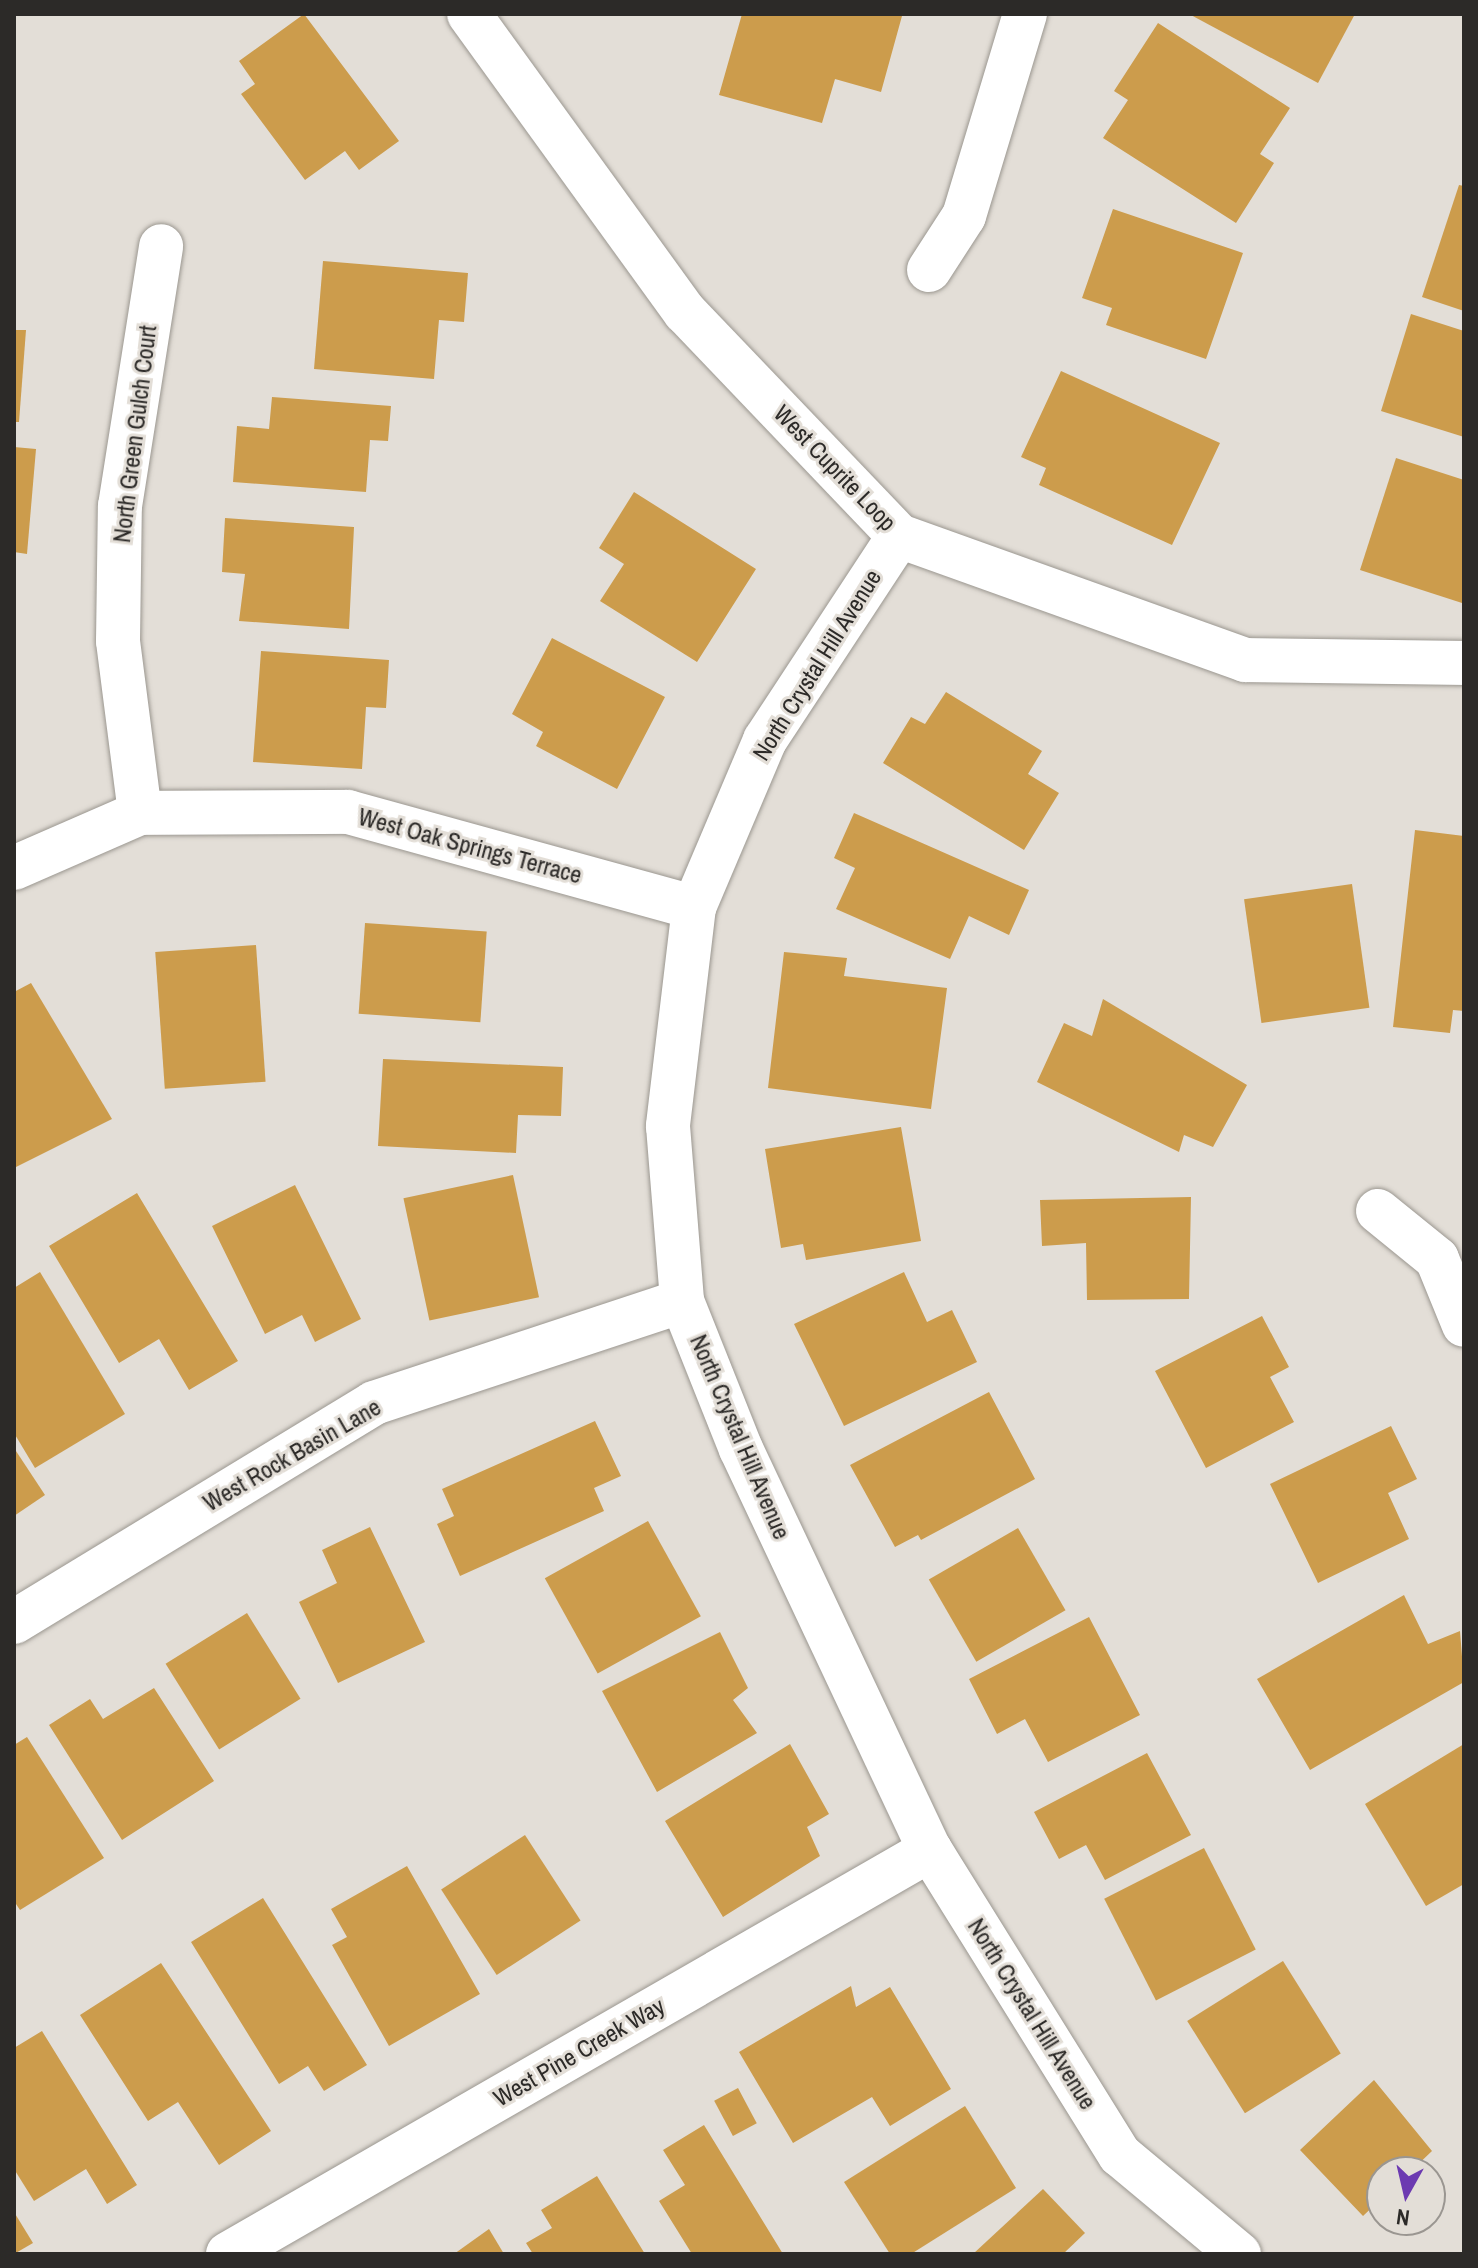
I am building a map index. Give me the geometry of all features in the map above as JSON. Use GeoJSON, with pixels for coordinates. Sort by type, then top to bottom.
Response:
{"type":"FeatureCollection","features":[{"type":"Feature","properties":{"kind":"street","name":"West Cuprite Loop"},"geometry":{"type":"LineString","coordinates":[[469,14],[685,312],[899,536],[1245,660],[1464,663]]}},
{"type":"Feature","properties":{"kind":"street"},"geometry":{"type":"LineString","coordinates":[[929,270],[964,216],[1025,14]]}},
{"type":"Feature","properties":{"kind":"street","name":"North Green Gulch Court"},"geometry":{"type":"LineString","coordinates":[[140,813],[118,641],[120,506],[161,246]]}},
{"type":"Feature","properties":{"kind":"street","name":"North Crystal Hill Avenue"},"geometry":{"type":"LineString","coordinates":[[899,536],[765,740],[694,907],[668,1126],[682,1301],[741,1449],[930,1850],[1120,2155],[1239,2254]]}},
{"type":"Feature","properties":{"kind":"street","name":"West Oak Springs Terrace"},"geometry":{"type":"LineString","coordinates":[[14,868],[140,813],[348,812],[694,907]]}},
{"type":"Feature","properties":{"kind":"street"},"geometry":{"type":"LineString","coordinates":[[1378,1211],[1437,1259],[1464,1325]]}},
{"type":"Feature","properties":{"kind":"street","name":"West Rock Basin Lane"},"geometry":{"type":"LineString","coordinates":[[14,1622],[374,1403],[682,1301]]}},
{"type":"Feature","properties":{"kind":"street","name":"West Pine Creek Way"},"geometry":{"type":"LineString","coordinates":[[228,2254],[930,1850]]}},
{"type":"Feature","properties":{"kind":"building"},"geometry":{"type":"Polygon","coordinates":[[[304,14],[399,141],[359,170],[345,151],[305,180],[241,94],[255,84],[239,61],[304,14]]]}},
{"type":"Feature","properties":{"kind":"building"},"geometry":{"type":"Polygon","coordinates":[[[742,14],[902,16],[881,92],[835,79],[822,123],[719,95],[742,14]]]}},
{"type":"Feature","properties":{"kind":"building"},"geometry":{"type":"Polygon","coordinates":[[[1189,14],[1355,14],[1318,83],[1189,14]]]}},
{"type":"Feature","properties":{"kind":"building"},"geometry":{"type":"Polygon","coordinates":[[[1158,23],[1290,108],[1260,154],[1274,163],[1236,223],[1103,138],[1128,100],[1114,91],[1158,23]]]}},
{"type":"Feature","properties":{"kind":"building"},"geometry":{"type":"Polygon","coordinates":[[[1459,185],[1464,186],[1464,311],[1422,297],[1459,185]]]}},
{"type":"Feature","properties":{"kind":"building"},"geometry":{"type":"Polygon","coordinates":[[[1113,209],[1243,253],[1206,359],[1106,325],[1112,308],[1082,298],[1113,209]]]}},
{"type":"Feature","properties":{"kind":"building"},"geometry":{"type":"Polygon","coordinates":[[[323,261],[468,273],[464,322],[439,320],[434,379],[314,369],[323,261]]]}},
{"type":"Feature","properties":{"kind":"building"},"geometry":{"type":"Polygon","coordinates":[[[1411,314],[1464,331],[1464,437],[1381,411],[1411,314]]]}},
{"type":"Feature","properties":{"kind":"building"},"geometry":{"type":"Polygon","coordinates":[[[14,330],[26,330],[19,422],[14,422],[14,330]]]}},
{"type":"Feature","properties":{"kind":"building"},"geometry":{"type":"Polygon","coordinates":[[[1061,371],[1220,443],[1172,545],[1039,485],[1046,468],[1021,457],[1061,371]]]}},
{"type":"Feature","properties":{"kind":"building"},"geometry":{"type":"Polygon","coordinates":[[[272,397],[391,406],[388,441],[370,440],[366,492],[233,482],[237,426],[269,429],[272,397]]]}},
{"type":"Feature","properties":{"kind":"building"},"geometry":{"type":"Polygon","coordinates":[[[14,447],[36,449],[27,554],[14,552],[14,447]]]}},
{"type":"Feature","properties":{"kind":"building"},"geometry":{"type":"Polygon","coordinates":[[[1396,458],[1464,480],[1462,603],[1360,570],[1396,458]]]}},
{"type":"Feature","properties":{"kind":"building"},"geometry":{"type":"Polygon","coordinates":[[[634,492],[756,569],[697,662],[600,601],[624,564],[599,548],[634,492]]]}},
{"type":"Feature","properties":{"kind":"building"},"geometry":{"type":"Polygon","coordinates":[[[225,518],[354,527],[349,629],[239,621],[245,574],[222,572],[225,518]]]}},
{"type":"Feature","properties":{"kind":"building"},"geometry":{"type":"Polygon","coordinates":[[[552,638],[665,697],[617,789],[536,746],[543,732],[512,714],[552,638]]]}},
{"type":"Feature","properties":{"kind":"building"},"geometry":{"type":"Polygon","coordinates":[[[261,651],[389,660],[386,708],[366,707],[362,769],[253,762],[261,651]]]}},
{"type":"Feature","properties":{"kind":"building"},"geometry":{"type":"Polygon","coordinates":[[[946,692],[1042,751],[1028,774],[1059,793],[1024,850],[883,763],[911,717],[925,724],[946,692]]]}},
{"type":"Feature","properties":{"kind":"building"},"geometry":{"type":"Polygon","coordinates":[[[854,813],[1029,890],[1009,935],[969,916],[950,959],[836,909],[855,868],[834,858],[854,813]]]}},
{"type":"Feature","properties":{"kind":"building"},"geometry":{"type":"Polygon","coordinates":[[[1415,830],[1464,836],[1464,1011],[1453,1010],[1450,1033],[1393,1027],[1415,830]]]}},
{"type":"Feature","properties":{"kind":"building"},"geometry":{"type":"Polygon","coordinates":[[[1352,884],[1369,1008],[1261,1023],[1244,899],[1352,884]]]}},
{"type":"Feature","properties":{"kind":"building"},"geometry":{"type":"Polygon","coordinates":[[[365,923],[487,932],[480,1022],[359,1014],[365,923]]]}},
{"type":"Feature","properties":{"kind":"building"},"geometry":{"type":"Polygon","coordinates":[[[256,945],[266,1082],[165,1089],[155,952],[256,945]]]}},
{"type":"Feature","properties":{"kind":"building"},"geometry":{"type":"Polygon","coordinates":[[[784,952],[847,958],[844,976],[947,988],[931,1109],[768,1088],[784,952]]]}},
{"type":"Feature","properties":{"kind":"building"},"geometry":{"type":"Polygon","coordinates":[[[31,983],[112,1119],[14,1168],[14,992],[31,983]]]}},
{"type":"Feature","properties":{"kind":"building"},"geometry":{"type":"Polygon","coordinates":[[[1103,999],[1247,1085],[1213,1147],[1184,1135],[1179,1152],[1037,1082],[1064,1023],[1092,1036],[1103,999]]]}},
{"type":"Feature","properties":{"kind":"building"},"geometry":{"type":"Polygon","coordinates":[[[383,1059],[563,1067],[561,1116],[518,1115],[516,1153],[378,1146],[383,1059]]]}},
{"type":"Feature","properties":{"kind":"building"},"geometry":{"type":"Polygon","coordinates":[[[901,1127],[921,1241],[806,1260],[803,1244],[781,1248],[765,1149],[901,1127]]]}},
{"type":"Feature","properties":{"kind":"building"},"geometry":{"type":"Polygon","coordinates":[[[513,1175],[539,1297],[429,1321],[403,1198],[513,1175]]]}},
{"type":"Feature","properties":{"kind":"building"},"geometry":{"type":"Polygon","coordinates":[[[295,1185],[361,1319],[315,1342],[302,1315],[265,1334],[212,1226],[295,1185]]]}},
{"type":"Feature","properties":{"kind":"building"},"geometry":{"type":"Polygon","coordinates":[[[137,1193],[238,1361],[189,1390],[159,1339],[119,1363],[49,1246],[137,1193]]]}},
{"type":"Feature","properties":{"kind":"building"},"geometry":{"type":"Polygon","coordinates":[[[1191,1197],[1189,1299],[1087,1300],[1086,1243],[1042,1246],[1040,1200],[1191,1197]]]}},
{"type":"Feature","properties":{"kind":"building"},"geometry":{"type":"Polygon","coordinates":[[[40,1272],[125,1414],[35,1468],[14,1433],[14,1288],[40,1272]]]}},
{"type":"Feature","properties":{"kind":"building"},"geometry":{"type":"Polygon","coordinates":[[[904,1272],[927,1322],[952,1310],[977,1362],[844,1426],[794,1324],[904,1272]]]}},
{"type":"Feature","properties":{"kind":"building"},"geometry":{"type":"Polygon","coordinates":[[[1262,1316],[1289,1367],[1270,1377],[1294,1422],[1206,1468],[1155,1371],[1262,1316]]]}},
{"type":"Feature","properties":{"kind":"building"},"geometry":{"type":"Polygon","coordinates":[[[989,1392],[1035,1479],[921,1540],[918,1535],[895,1547],[850,1465],[989,1392]]]}},
{"type":"Feature","properties":{"kind":"building"},"geometry":{"type":"Polygon","coordinates":[[[595,1421],[621,1476],[594,1488],[604,1511],[460,1576],[437,1524],[454,1516],[442,1489],[595,1421]]]}},
{"type":"Feature","properties":{"kind":"building"},"geometry":{"type":"Polygon","coordinates":[[[1391,1426],[1417,1479],[1388,1493],[1409,1539],[1318,1583],[1270,1484],[1391,1426]]]}},
{"type":"Feature","properties":{"kind":"building"},"geometry":{"type":"Polygon","coordinates":[[[14,1448],[45,1495],[14,1516],[14,1448]]]}},
{"type":"Feature","properties":{"kind":"building"},"geometry":{"type":"Polygon","coordinates":[[[648,1521],[701,1616],[598,1674],[545,1578],[648,1521]]]}},
{"type":"Feature","properties":{"kind":"building"},"geometry":{"type":"Polygon","coordinates":[[[370,1527],[425,1642],[338,1683],[299,1602],[337,1583],[322,1550],[370,1527]]]}},
{"type":"Feature","properties":{"kind":"building"},"geometry":{"type":"Polygon","coordinates":[[[1018,1528],[1066,1610],[976,1662],[929,1580],[1018,1528]]]}},
{"type":"Feature","properties":{"kind":"building"},"geometry":{"type":"Polygon","coordinates":[[[1404,1595],[1428,1644],[1460,1631],[1464,1682],[1310,1770],[1257,1679],[1404,1595]]]}},
{"type":"Feature","properties":{"kind":"building"},"geometry":{"type":"Polygon","coordinates":[[[247,1613],[301,1699],[219,1750],[166,1664],[247,1613]]]}},
{"type":"Feature","properties":{"kind":"building"},"geometry":{"type":"Polygon","coordinates":[[[1089,1617],[1140,1715],[1048,1762],[1025,1719],[997,1734],[969,1679],[1089,1617]]]}},
{"type":"Feature","properties":{"kind":"building"},"geometry":{"type":"Polygon","coordinates":[[[720,1632],[748,1688],[733,1700],[757,1733],[657,1792],[602,1691],[720,1632]]]}},
{"type":"Feature","properties":{"kind":"building"},"geometry":{"type":"Polygon","coordinates":[[[154,1688],[214,1781],[122,1840],[49,1725],[90,1699],[103,1719],[154,1688]]]}},
{"type":"Feature","properties":{"kind":"building"},"geometry":{"type":"Polygon","coordinates":[[[27,1737],[104,1858],[20,1910],[14,1901],[14,1745],[27,1737]]]}},
{"type":"Feature","properties":{"kind":"building"},"geometry":{"type":"Polygon","coordinates":[[[790,1744],[829,1814],[807,1827],[820,1856],[723,1917],[665,1821],[790,1744]]]}},
{"type":"Feature","properties":{"kind":"building"},"geometry":{"type":"Polygon","coordinates":[[[1464,1744],[1464,1884],[1426,1906],[1365,1804],[1464,1744]]]}},
{"type":"Feature","properties":{"kind":"building"},"geometry":{"type":"Polygon","coordinates":[[[1147,1753],[1191,1835],[1105,1880],[1086,1845],[1059,1859],[1034,1812],[1147,1753]]]}},
{"type":"Feature","properties":{"kind":"building"},"geometry":{"type":"Polygon","coordinates":[[[525,1835],[581,1921],[497,1975],[441,1889],[525,1835]]]}},
{"type":"Feature","properties":{"kind":"building"},"geometry":{"type":"Polygon","coordinates":[[[1204,1848],[1256,1950],[1156,2000],[1104,1899],[1204,1848]]]}},
{"type":"Feature","properties":{"kind":"building"},"geometry":{"type":"Polygon","coordinates":[[[407,1866],[480,1994],[389,2046],[332,1945],[347,1937],[331,1909],[407,1866]]]}},
{"type":"Feature","properties":{"kind":"building"},"geometry":{"type":"Polygon","coordinates":[[[263,1898],[367,2065],[324,2091],[308,2066],[279,2084],[191,1942],[263,1898]]]}},
{"type":"Feature","properties":{"kind":"building"},"geometry":{"type":"Polygon","coordinates":[[[1283,1961],[1341,2053],[1245,2113],[1187,2021],[1283,1961]]]}},
{"type":"Feature","properties":{"kind":"building"},"geometry":{"type":"Polygon","coordinates":[[[161,1963],[271,2131],[219,2165],[178,2102],[148,2121],[80,2015],[161,1963]]]}},
{"type":"Feature","properties":{"kind":"building"},"geometry":{"type":"Polygon","coordinates":[[[851,1986],[856,2007],[890,1987],[951,2089],[890,2126],[872,2097],[793,2143],[739,2052],[851,1986]]]}},
{"type":"Feature","properties":{"kind":"building"},"geometry":{"type":"Polygon","coordinates":[[[42,2031],[137,2185],[107,2204],[86,2169],[34,2201],[14,2169],[14,2048],[42,2031]]]}},
{"type":"Feature","properties":{"kind":"building"},"geometry":{"type":"Polygon","coordinates":[[[1374,2080],[1432,2151],[1427,2156],[1366,2156],[1366,2213],[1363,2216],[1300,2150],[1374,2080]]]}},
{"type":"Feature","properties":{"kind":"building"},"geometry":{"type":"Polygon","coordinates":[[[738,2088],[757,2123],[733,2136],[714,2101],[738,2088]]]}},
{"type":"Feature","properties":{"kind":"building"},"geometry":{"type":"Polygon","coordinates":[[[965,2106],[1016,2188],[911,2254],[890,2254],[844,2182],[965,2106]]]}},
{"type":"Feature","properties":{"kind":"building"},"geometry":{"type":"Polygon","coordinates":[[[704,2125],[783,2254],[692,2254],[659,2201],[685,2185],[663,2150],[704,2125]]]}},
{"type":"Feature","properties":{"kind":"building"},"geometry":{"type":"Polygon","coordinates":[[[597,2176],[645,2254],[533,2254],[526,2243],[552,2228],[541,2210],[597,2176]]]}},
{"type":"Feature","properties":{"kind":"building"},"geometry":{"type":"Polygon","coordinates":[[[1043,2189],[1085,2233],[1063,2254],[973,2254],[1043,2189]]]}},
{"type":"Feature","properties":{"kind":"building"},"geometry":{"type":"Polygon","coordinates":[[[14,2212],[33,2243],[14,2254],[14,2212]]]}},
{"type":"Feature","properties":{"kind":"building"},"geometry":{"type":"Polygon","coordinates":[[[489,2229],[504,2254],[454,2254],[489,2229]]]}}]}
